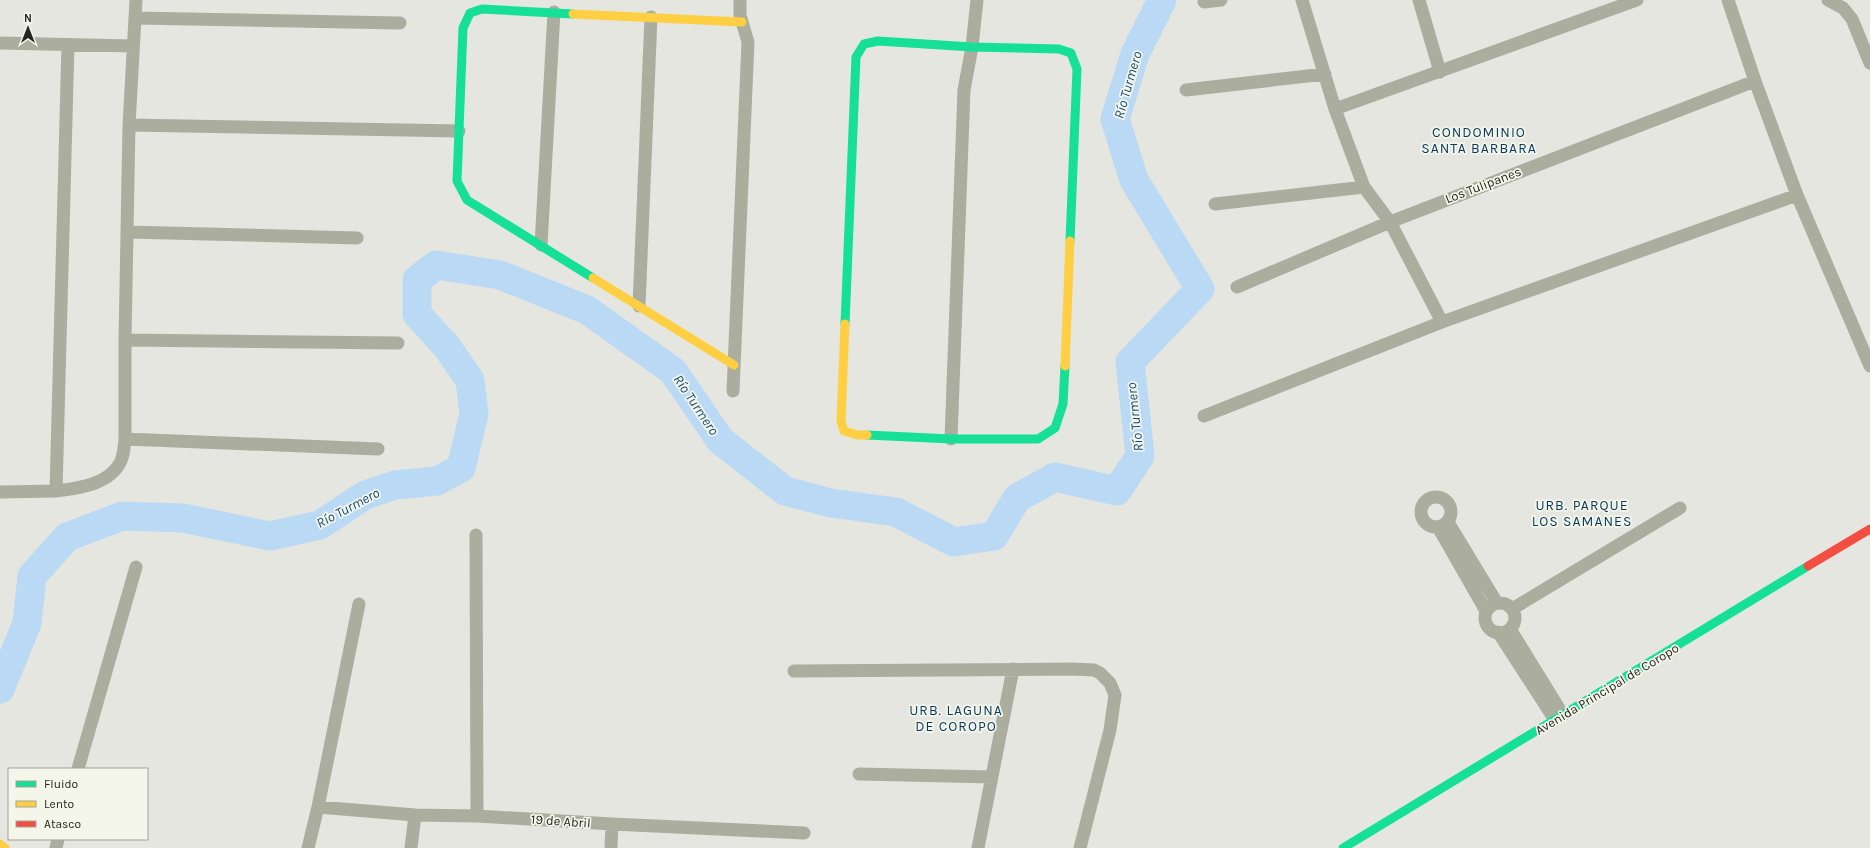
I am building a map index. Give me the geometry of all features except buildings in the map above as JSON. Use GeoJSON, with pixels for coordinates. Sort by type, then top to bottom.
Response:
{"type":"FeatureCollection","features":[{"type":"Feature","properties":{"kind":"street"},"geometry":{"type":"LineString","coordinates":[[0,492],[56,491],[88,486],[110,474],[120,463],[125,439],[125,340],[129,125],[136,0]]}},
{"type":"Feature","properties":{"kind":"street"},"geometry":{"type":"LineString","coordinates":[[733,391],[748,42],[740,15],[740,0]]}},
{"type":"Feature","properties":{"kind":"street"},"geometry":{"type":"LineString","coordinates":[[951,439],[964,90],[972,47],[977,0]]}},
{"type":"Feature","properties":{"kind":"street"},"geometry":{"type":"LineString","coordinates":[[1204,2],[1221,0]]}},
{"type":"Feature","properties":{"kind":"street"},"geometry":{"type":"LineString","coordinates":[[1302,0],[1335,109],[1364,187],[1390,222],[1442,322]]}},
{"type":"Feature","properties":{"kind":"street"},"geometry":{"type":"LineString","coordinates":[[1420,0],[1440,72]]}},
{"type":"Feature","properties":{"kind":"street"},"geometry":{"type":"LineString","coordinates":[[1335,109],[1637,0]]}},
{"type":"Feature","properties":{"kind":"street"},"geometry":{"type":"LineString","coordinates":[[1728,0],[1755,81],[1797,195],[1870,366]]}},
{"type":"Feature","properties":{"kind":"street"},"geometry":{"type":"LineString","coordinates":[[1828,0],[1843,8],[1852,19],[1870,63]]}},
{"type":"Feature","properties":{"kind":"street"},"geometry":{"type":"LineString","coordinates":[[734,365],[468,200],[456,181],[463,28],[470,13],[482,9],[742,22]]}},
{"type":"Feature","properties":{"kind":"street"},"geometry":{"type":"LineString","coordinates":[[541,245],[554,12]]}},
{"type":"Feature","properties":{"kind":"street"},"geometry":{"type":"LineString","coordinates":[[639,306],[651,17]]}},
{"type":"Feature","properties":{"kind":"street"},"geometry":{"type":"LineString","coordinates":[[135,18],[400,23]]}},
{"type":"Feature","properties":{"kind":"street"},"geometry":{"type":"LineString","coordinates":[[878,41],[972,47],[1059,49],[1071,53],[1077,68],[1062,404],[1055,428],[1038,439],[951,439],[858,435],[844,431],[842,421],[856,57],[860,46],[867,42],[878,41]]}},
{"type":"Feature","properties":{"kind":"street"},"geometry":{"type":"LineString","coordinates":[[0,43],[133,46]]}},
{"type":"Feature","properties":{"kind":"street"},"geometry":{"type":"LineString","coordinates":[[56,491],[68,45]]}},
{"type":"Feature","properties":{"kind":"street"},"geometry":{"type":"LineString","coordinates":[[1186,90],[1325,74]]}},
{"type":"Feature","properties":{"kind":"street","name":"Los Tulipanes"},"geometry":{"type":"LineString","coordinates":[[1237,287],[1390,222],[1755,81]]}},
{"type":"Feature","properties":{"kind":"street"},"geometry":{"type":"LineString","coordinates":[[129,125],[459,131]]}},
{"type":"Feature","properties":{"kind":"street"},"geometry":{"type":"LineString","coordinates":[[1215,204],[1364,187]]}},
{"type":"Feature","properties":{"kind":"street"},"geometry":{"type":"LineString","coordinates":[[1204,416],[1442,322],[1797,195]]}},
{"type":"Feature","properties":{"kind":"street"},"geometry":{"type":"LineString","coordinates":[[128,232],[357,238]]}},
{"type":"Feature","properties":{"kind":"street"},"geometry":{"type":"LineString","coordinates":[[125,340],[398,343]]}},
{"type":"Feature","properties":{"kind":"street"},"geometry":{"type":"LineString","coordinates":[[125,439],[378,449]]}},
{"type":"Feature","properties":{"kind":"street"},"geometry":{"type":"LineString","coordinates":[[1512,609],[1680,508]]}},
{"type":"Feature","properties":{"kind":"street"},"geometry":{"type":"LineString","coordinates":[[1497,603],[1443,524],[1486,611],[1485,616],[1487,625],[1490,629],[1504,630]]}},
{"type":"Feature","properties":{"kind":"street","name":"Avenida Principal de Coropo"},"geometry":{"type":"LineString","coordinates":[[1343,848],[1870,529]]}},
{"type":"Feature","properties":{"kind":"street"},"geometry":{"type":"LineString","coordinates":[[476,535],[477,816]]}},
{"type":"Feature","properties":{"kind":"street"},"geometry":{"type":"LineString","coordinates":[[78,768],[136,567]]}},
{"type":"Feature","properties":{"kind":"street"},"geometry":{"type":"LineString","coordinates":[[1486,611],[1493,604],[1497,603],[1508,605],[1512,609],[1514,619],[1504,630]]}},
{"type":"Feature","properties":{"kind":"street"},"geometry":{"type":"LineString","coordinates":[[308,848],[318,807],[359,604]]}},
{"type":"Feature","properties":{"kind":"street"},"geometry":{"type":"LineString","coordinates":[[1504,630],[1559,718]]}},
{"type":"Feature","properties":{"kind":"street"},"geometry":{"type":"LineString","coordinates":[[794,671],[1013,669],[1094,670],[1106,677],[1114,690],[1115,701],[1110,730],[1080,848]]}},
{"type":"Feature","properties":{"kind":"street"},"geometry":{"type":"LineString","coordinates":[[978,848],[1013,669]]}},
{"type":"Feature","properties":{"kind":"street"},"geometry":{"type":"LineString","coordinates":[[859,774],[992,777]]}},
{"type":"Feature","properties":{"kind":"street","name":"19 de Abril"},"geometry":{"type":"LineString","coordinates":[[318,807],[415,815],[477,816],[804,833]]}},
{"type":"Feature","properties":{"kind":"street"},"geometry":{"type":"LineString","coordinates":[[411,848],[415,815]]}},
{"type":"Feature","properties":{"kind":"street"},"geometry":{"type":"LineString","coordinates":[[611,848],[612,824]]}},
{"type":"Feature","properties":{"kind":"street"},"geometry":{"type":"LineString","coordinates":[[0,844],[5,848]]}},
{"type":"Feature","properties":{"kind":"waterway","name":"Río Turmero"},"geometry":{"type":"LineString","coordinates":[[0,689],[27,623],[32,576],[67,537],[122,516],[183,518],[270,536],[320,525],[365,495],[395,485],[437,481],[461,468],[474,414],[470,380],[447,347],[417,314],[417,280],[436,265],[500,275],[587,310],[673,371],[720,440],[785,491],[831,503],[896,512],[954,542],[994,536],[1017,498],[1055,477],[1117,491],[1140,456],[1130,362],[1200,289],[1134,180],[1115,119],[1135,54],[1162,0]]}},
{"type":"Feature","properties":{"kind":"traffic: fast"},"geometry":{"type":"LineString","coordinates":[[573,14],[482,9],[470,13],[463,28],[457,181],[467,200],[593,278]]}},
{"type":"Feature","properties":{"kind":"traffic: fast"},"geometry":{"type":"LineString","coordinates":[[878,41],[972,47],[1059,49],[1071,53],[1077,69],[1070,241]]}},
{"type":"Feature","properties":{"kind":"traffic: fast"},"geometry":{"type":"LineString","coordinates":[[845,324],[856,57],[864,44],[878,41]]}},
{"type":"Feature","properties":{"kind":"traffic: fast"},"geometry":{"type":"LineString","coordinates":[[867,435],[951,439],[1038,439],[1055,428],[1063,404],[1065,366]]}},
{"type":"Feature","properties":{"kind":"traffic: fast"},"geometry":{"type":"LineString","coordinates":[[1343,848],[1808,566]]}},
{"type":"Feature","properties":{"kind":"traffic: slow"},"geometry":{"type":"LineString","coordinates":[[573,14],[742,22]]}},
{"type":"Feature","properties":{"kind":"traffic: slow"},"geometry":{"type":"LineString","coordinates":[[1065,366],[1070,241]]}},
{"type":"Feature","properties":{"kind":"traffic: slow"},"geometry":{"type":"LineString","coordinates":[[593,278],[734,365]]}},
{"type":"Feature","properties":{"kind":"traffic: slow"},"geometry":{"type":"LineString","coordinates":[[845,324],[841,421],[844,431],[858,435],[867,435]]}},
{"type":"Feature","properties":{"kind":"traffic: slow"},"geometry":{"type":"LineString","coordinates":[[0,844],[5,848]]}},
{"type":"Feature","properties":{"kind":"traffic: jam"},"geometry":{"type":"LineString","coordinates":[[1808,566],[1870,529]]}},
{"type":"Feature","properties":{"kind":"district","name":"CONDOMINIO SANTA BARBARA"},"geometry":{"type":"Point","coordinates":[1479,140]}},
{"type":"Feature","properties":{"kind":"district","name":"URB. PARQUE LOS SAMANES"},"geometry":{"type":"Point","coordinates":[1582,514]}},
{"type":"Feature","properties":{"kind":"district","name":"URB. LAGUNA DE COROPO"},"geometry":{"type":"Point","coordinates":[956,718]}}]}
